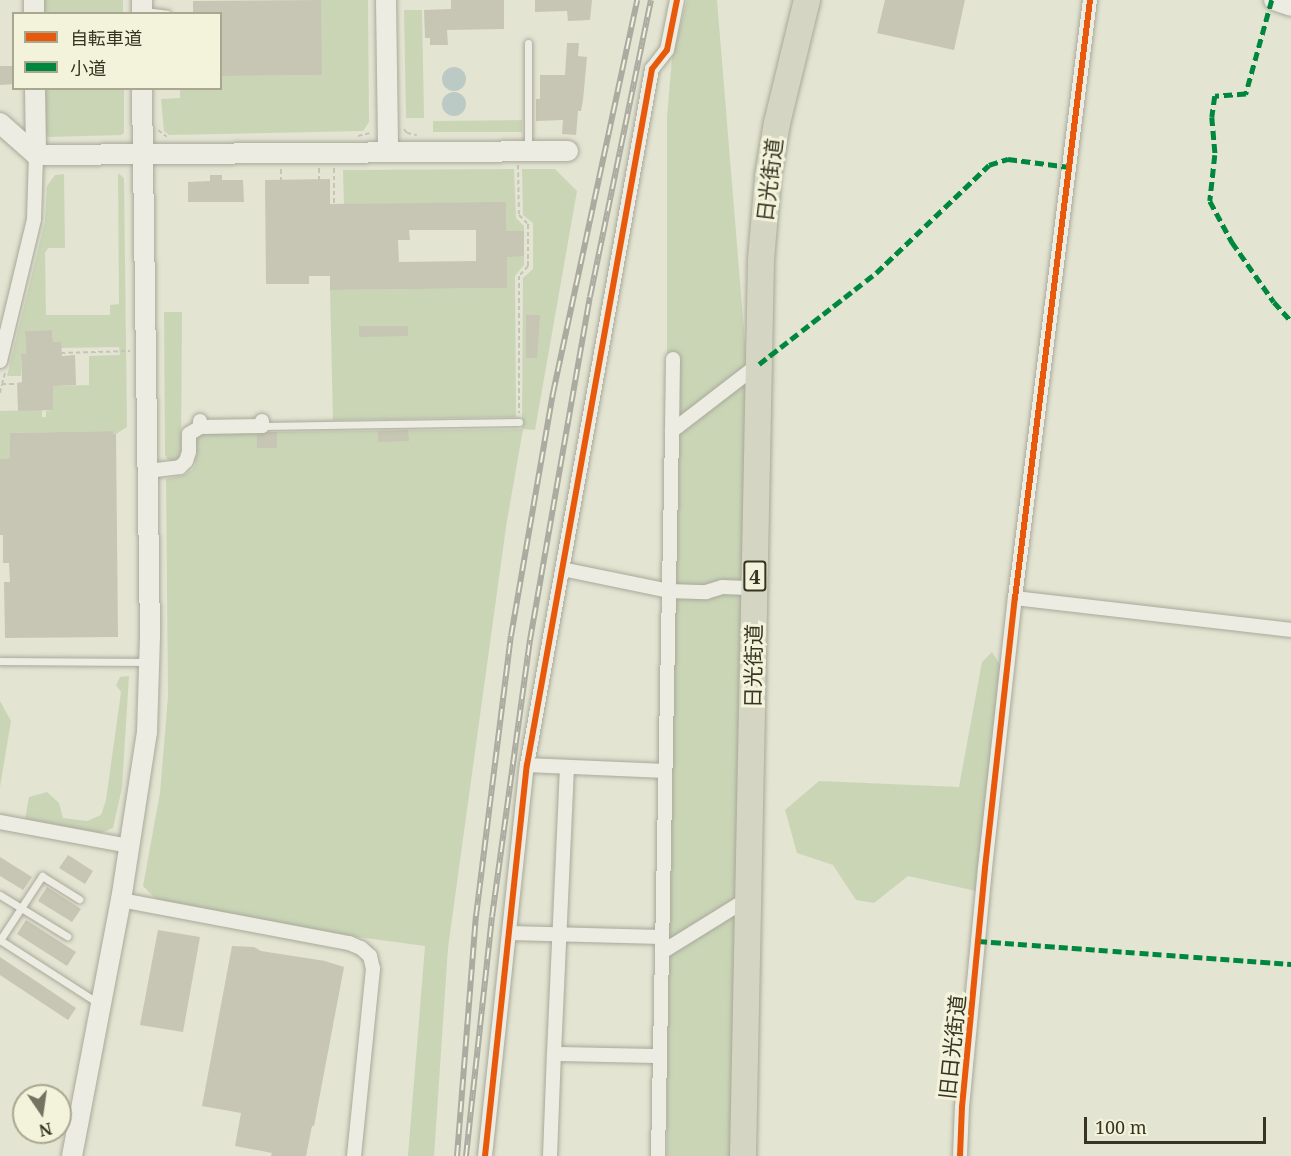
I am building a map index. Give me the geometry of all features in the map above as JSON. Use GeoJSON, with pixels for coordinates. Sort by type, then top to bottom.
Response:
{"type":"FeatureCollection","features":[{"type":"Feature","properties":{"kind":"highway","name":"日光街道"},"geometry":{"type":"LineString","coordinates":[[743,1156],[761,260],[768,176],[777,123],[807,0]]}},
{"type":"Feature","properties":{"kind":"street"},"geometry":{"type":"LineString","coordinates":[[386,0],[388,150]]}},
{"type":"Feature","properties":{"kind":"street"},"geometry":{"type":"LineString","coordinates":[[485,1156],[527,765],[651,69],[667,50],[677,0]]}},
{"type":"Feature","properties":{"kind":"street","name":"旧日光街道"},"geometry":{"type":"LineString","coordinates":[[960,1156],[962,1107],[978,941],[1015,598],[1090,0]]}},
{"type":"Feature","properties":{"kind":"street"},"geometry":{"type":"LineString","coordinates":[[1274,0],[1291,6]]}},
{"type":"Feature","properties":{"kind":"street"},"geometry":{"type":"LineString","coordinates":[[2,367],[34,219],[35,90]]}},
{"type":"Feature","properties":{"kind":"street"},"geometry":{"type":"LineString","coordinates":[[72,1156],[121,900],[147,732],[148,471],[142,90]]}},
{"type":"Feature","properties":{"kind":"street"},"geometry":{"type":"LineString","coordinates":[[0,123],[36,154],[388,150],[568,151]]}},
{"type":"Feature","properties":{"kind":"street"},"geometry":{"type":"LineString","coordinates":[[658,1156],[673,359]]}},
{"type":"Feature","properties":{"kind":"street"},"geometry":{"type":"LineString","coordinates":[[672,431],[759,364]]}},
{"type":"Feature","properties":{"kind":"street"},"geometry":{"type":"LineString","coordinates":[[148,471],[180,466],[186,460],[189,452],[189,434],[200,424],[262,423]]}},
{"type":"Feature","properties":{"kind":"street"},"geometry":{"type":"LineString","coordinates":[[562,569],[669,591],[706,592],[722,587],[755,588]]}},
{"type":"Feature","properties":{"kind":"street"},"geometry":{"type":"LineString","coordinates":[[1015,598],[1291,630]]}},
{"type":"Feature","properties":{"kind":"street"},"geometry":{"type":"LineString","coordinates":[[527,765],[665,771]]}},
{"type":"Feature","properties":{"kind":"street"},"geometry":{"type":"LineString","coordinates":[[550,1156],[567,767]]}},
{"type":"Feature","properties":{"kind":"street"},"geometry":{"type":"LineString","coordinates":[[0,822],[130,846]]}},
{"type":"Feature","properties":{"kind":"street"},"geometry":{"type":"LineString","coordinates":[[662,952],[749,898]]}},
{"type":"Feature","properties":{"kind":"street"},"geometry":{"type":"LineString","coordinates":[[121,900],[349,943],[361,948],[370,956],[373,969],[354,1156]]}},
{"type":"Feature","properties":{"kind":"street"},"geometry":{"type":"LineString","coordinates":[[509,933],[662,938]]}},
{"type":"Feature","properties":{"kind":"street"},"geometry":{"type":"LineString","coordinates":[[555,1054],[660,1056]]}},
{"type":"Feature","properties":{"kind":"lane"},"geometry":{"type":"LineString","coordinates":[[142,8],[159,12]]}},
{"type":"Feature","properties":{"kind":"lane"},"geometry":{"type":"LineString","coordinates":[[528,43],[528,150]]}},
{"type":"Feature","properties":{"kind":"lane"},"geometry":{"type":"LineString","coordinates":[[262,423],[519,422]]}},
{"type":"Feature","properties":{"kind":"lane"},"geometry":{"type":"LineString","coordinates":[[0,662],[149,662]]}},
{"type":"Feature","properties":{"kind":"lane"},"geometry":{"type":"LineString","coordinates":[[79,898],[42,876],[0,940],[101,1004]]}},
{"type":"Feature","properties":{"kind":"lane"},"geometry":{"type":"LineString","coordinates":[[0,895],[67,936]]}},
{"type":"Feature","properties":{"kind":"path"},"geometry":{"type":"LineString","coordinates":[[401,120],[407,133],[427,135]]}},
{"type":"Feature","properties":{"kind":"path"},"geometry":{"type":"LineString","coordinates":[[157,128],[161,135],[169,138]]}},
{"type":"Feature","properties":{"kind":"path"},"geometry":{"type":"LineString","coordinates":[[358,136],[370,133]]}},
{"type":"Feature","properties":{"kind":"path"},"geometry":{"type":"LineString","coordinates":[[334,165],[334,204]]}},
{"type":"Feature","properties":{"kind":"path"},"geometry":{"type":"LineString","coordinates":[[507,165],[518,165],[519,215],[528,224],[528,266],[519,276],[519,422]]}},
{"type":"Feature","properties":{"kind":"path"},"geometry":{"type":"LineString","coordinates":[[280,166],[281,180]]}},
{"type":"Feature","properties":{"kind":"path"},"geometry":{"type":"LineString","coordinates":[[319,166],[319,180]]}},
{"type":"Feature","properties":{"kind":"path"},"geometry":{"type":"LineString","coordinates":[[61,353],[130,351],[130,341]]}},
{"type":"Feature","properties":{"kind":"path"},"geometry":{"type":"LineString","coordinates":[[0,393],[2,367]]}},
{"type":"Feature","properties":{"kind":"path"},"geometry":{"type":"LineString","coordinates":[[2,384],[14,384]]}},
{"type":"Feature","properties":{"kind":"green space"},"geometry":{"type":"Polygon","coordinates":[[[44,0],[123,0],[123,12],[44,12],[44,0]]]}},
{"type":"Feature","properties":{"kind":"green space"},"geometry":{"type":"Polygon","coordinates":[[[321,0],[368,0],[369,122],[363,131],[169,135],[164,131],[161,99],[180,98],[180,90],[222,90],[222,76],[321,75],[321,0]]]}},
{"type":"Feature","properties":{"kind":"green space"},"geometry":{"type":"Polygon","coordinates":[[[687,0],[717,0],[746,355],[736,1156],[667,1156],[667,117],[672,58],[687,0]]]}},
{"type":"Feature","properties":{"kind":"green space"},"geometry":{"type":"Polygon","coordinates":[[[404,10],[422,10],[424,118],[406,118],[404,10]]]}},
{"type":"Feature","properties":{"kind":"green space"},"geometry":{"type":"Polygon","coordinates":[[[45,90],[124,90],[124,133],[121,135],[49,137],[46,134],[45,90]]]}},
{"type":"Feature","properties":{"kind":"green space"},"geometry":{"type":"Polygon","coordinates":[[[522,120],[522,132],[433,132],[433,121],[522,120]]]}},
{"type":"Feature","properties":{"kind":"green space"},"geometry":{"type":"Polygon","coordinates":[[[514,169],[516,218],[524,226],[524,265],[515,276],[516,417],[333,420],[330,290],[507,288],[507,261],[484,229],[506,229],[506,203],[344,204],[343,170],[514,169]]]}},
{"type":"Feature","properties":{"kind":"green space"},"geometry":{"type":"Polygon","coordinates":[[[522,169],[555,169],[577,191],[535,430],[523,429],[506,527],[448,948],[434,1156],[408,1156],[425,946],[358,937],[162,901],[154,897],[143,886],[160,793],[168,696],[166,479],[184,475],[192,470],[195,465],[196,439],[202,433],[522,429],[523,278],[533,269],[533,223],[523,215],[522,169]]]}},
{"type":"Feature","properties":{"kind":"green space"},"geometry":{"type":"Polygon","coordinates":[[[118,173],[124,178],[127,427],[116,434],[112,431],[10,433],[10,458],[0,459],[0,411],[42,410],[42,417],[46,417],[46,411],[53,410],[53,386],[89,385],[89,356],[120,355],[119,347],[61,348],[61,341],[53,342],[52,330],[25,331],[26,354],[21,354],[21,376],[7,376],[45,221],[47,186],[55,175],[64,174],[65,248],[48,248],[45,253],[46,315],[110,315],[110,305],[119,304],[118,173]]]}},
{"type":"Feature","properties":{"kind":"green space"},"geometry":{"type":"Polygon","coordinates":[[[164,312],[182,312],[181,452],[180,459],[173,462],[167,459],[165,454],[164,312]]]}},
{"type":"Feature","properties":{"kind":"green space"},"geometry":{"type":"Polygon","coordinates":[[[992,652],[1004,671],[976,891],[908,876],[874,903],[856,900],[833,865],[797,853],[785,810],[819,781],[959,787],[982,662],[992,652]]]}},
{"type":"Feature","properties":{"kind":"green space"},"geometry":{"type":"Polygon","coordinates":[[[129,676],[122,788],[113,828],[100,833],[25,819],[29,797],[47,792],[59,803],[63,818],[87,821],[101,815],[106,800],[121,692],[116,685],[120,677],[129,676]]]}},
{"type":"Feature","properties":{"kind":"green space"},"geometry":{"type":"Polygon","coordinates":[[[0,701],[11,721],[0,787],[0,701]]]}},
{"type":"Feature","properties":{"kind":"shaded area"},"geometry":{"type":"Polygon","coordinates":[[[454,67],[462,71],[466,79],[462,87],[454,91],[446,87],[442,79],[446,71],[454,67]]]}},
{"type":"Feature","properties":{"kind":"shaded area"},"geometry":{"type":"Polygon","coordinates":[[[454,92],[462,96],[466,104],[462,112],[454,116],[446,112],[442,104],[446,96],[454,92]]]}},
{"type":"Feature","properties":{"kind":"building"},"geometry":{"type":"Polygon","coordinates":[[[321,0],[322,75],[222,76],[222,12],[193,12],[193,1],[321,0]]]}},
{"type":"Feature","properties":{"kind":"building"},"geometry":{"type":"Polygon","coordinates":[[[451,0],[504,0],[504,29],[447,30],[448,45],[430,45],[430,38],[425,38],[424,10],[451,9],[451,0]]]}},
{"type":"Feature","properties":{"kind":"building"},"geometry":{"type":"Polygon","coordinates":[[[535,0],[592,0],[590,20],[568,21],[567,11],[535,12],[535,0]]]}},
{"type":"Feature","properties":{"kind":"building"},"geometry":{"type":"Polygon","coordinates":[[[885,0],[965,0],[954,50],[877,33],[885,0]]]}},
{"type":"Feature","properties":{"kind":"building"},"geometry":{"type":"Polygon","coordinates":[[[567,43],[579,43],[578,56],[587,57],[583,100],[581,111],[578,111],[576,135],[562,134],[563,120],[536,121],[536,99],[540,99],[540,75],[565,75],[567,43]]]}},
{"type":"Feature","properties":{"kind":"building"},"geometry":{"type":"Polygon","coordinates":[[[0,66],[12,66],[12,84],[0,85],[0,66]]]}},
{"type":"Feature","properties":{"kind":"building"},"geometry":{"type":"Polygon","coordinates":[[[210,175],[222,175],[222,180],[243,180],[244,202],[188,202],[188,182],[210,181],[210,175]]]}},
{"type":"Feature","properties":{"kind":"building"},"geometry":{"type":"Polygon","coordinates":[[[330,179],[330,204],[506,202],[506,231],[524,231],[524,256],[507,257],[507,288],[330,290],[330,276],[309,276],[309,284],[266,284],[265,180],[330,179]],[[409,230],[410,240],[398,240],[399,262],[476,261],[476,230],[409,230]]]}},
{"type":"Feature","properties":{"kind":"building"},"geometry":{"type":"Polygon","coordinates":[[[526,315],[540,315],[537,358],[526,358],[526,315]]]}},
{"type":"Feature","properties":{"kind":"building"},"geometry":{"type":"Polygon","coordinates":[[[359,326],[408,326],[408,336],[359,337],[359,326]]]}},
{"type":"Feature","properties":{"kind":"building"},"geometry":{"type":"Polygon","coordinates":[[[52,330],[53,342],[61,341],[62,356],[75,355],[76,385],[53,386],[53,410],[18,411],[17,383],[22,382],[21,354],[26,354],[25,331],[52,330]]]}},
{"type":"Feature","properties":{"kind":"building"},"geometry":{"type":"Polygon","coordinates":[[[408,430],[409,441],[378,442],[378,431],[408,430]]]}},
{"type":"Feature","properties":{"kind":"building"},"geometry":{"type":"Polygon","coordinates":[[[113,431],[113,434],[116,434],[118,637],[5,638],[4,582],[10,582],[9,563],[3,563],[3,535],[0,535],[0,459],[10,458],[10,433],[113,431]]]}},
{"type":"Feature","properties":{"kind":"building"},"geometry":{"type":"Polygon","coordinates":[[[277,432],[277,448],[257,448],[257,435],[277,432]]]}},
{"type":"Feature","properties":{"kind":"building"},"geometry":{"type":"Polygon","coordinates":[[[68,855],[93,871],[85,884],[59,868],[68,855]]]}},
{"type":"Feature","properties":{"kind":"building"},"geometry":{"type":"Polygon","coordinates":[[[0,857],[32,877],[23,890],[0,876],[0,857]]]}},
{"type":"Feature","properties":{"kind":"building"},"geometry":{"type":"Polygon","coordinates":[[[47,887],[81,909],[72,922],[38,901],[47,887]]]}},
{"type":"Feature","properties":{"kind":"building"},"geometry":{"type":"Polygon","coordinates":[[[26,920],[76,952],[67,966],[17,934],[26,920]]]}},
{"type":"Feature","properties":{"kind":"building"},"geometry":{"type":"Polygon","coordinates":[[[158,930],[200,937],[183,1032],[140,1025],[158,930]]]}},
{"type":"Feature","properties":{"kind":"building"},"geometry":{"type":"Polygon","coordinates":[[[232,946],[254,947],[261,951],[325,961],[344,967],[314,1126],[312,1126],[306,1156],[271,1156],[272,1153],[235,1146],[241,1113],[202,1106],[232,946]]]}},
{"type":"Feature","properties":{"kind":"building"},"geometry":{"type":"Polygon","coordinates":[[[0,957],[76,1008],[68,1020],[0,975],[0,957]]]}},
{"type":"Feature","properties":{"kind":"railway"},"geometry":{"type":"LineString","coordinates":[[457,1156],[476,916],[511,636],[553,393],[637,0]]}},
{"type":"Feature","properties":{"kind":"railway"},"geometry":{"type":"LineString","coordinates":[[466,1156],[492,917],[530,640],[590,297],[651,0]]}},
{"type":"Feature","properties":{"kind":"marked path"},"geometry":{"type":"LineString","coordinates":[[1272,0],[1246,94],[1215,96],[1212,117],[1215,155],[1210,201],[1232,242],[1274,302],[1291,321]]}},
{"type":"Feature","properties":{"kind":"marked path"},"geometry":{"type":"LineString","coordinates":[[759,364],[876,273],[989,165],[1008,159],[1069,167]]}},
{"type":"Feature","properties":{"kind":"marked path"},"geometry":{"type":"LineString","coordinates":[[978,941],[1291,964]]}},
{"type":"Feature","properties":{"kind":"cycle path"},"geometry":{"type":"LineString","coordinates":[[485,1156],[527,765],[652,69],[667,50],[677,0]]}},
{"type":"Feature","properties":{"kind":"cycle path"},"geometry":{"type":"LineString","coordinates":[[960,1156],[962,1107],[985,868],[1015,598],[1090,0]]}}]}
